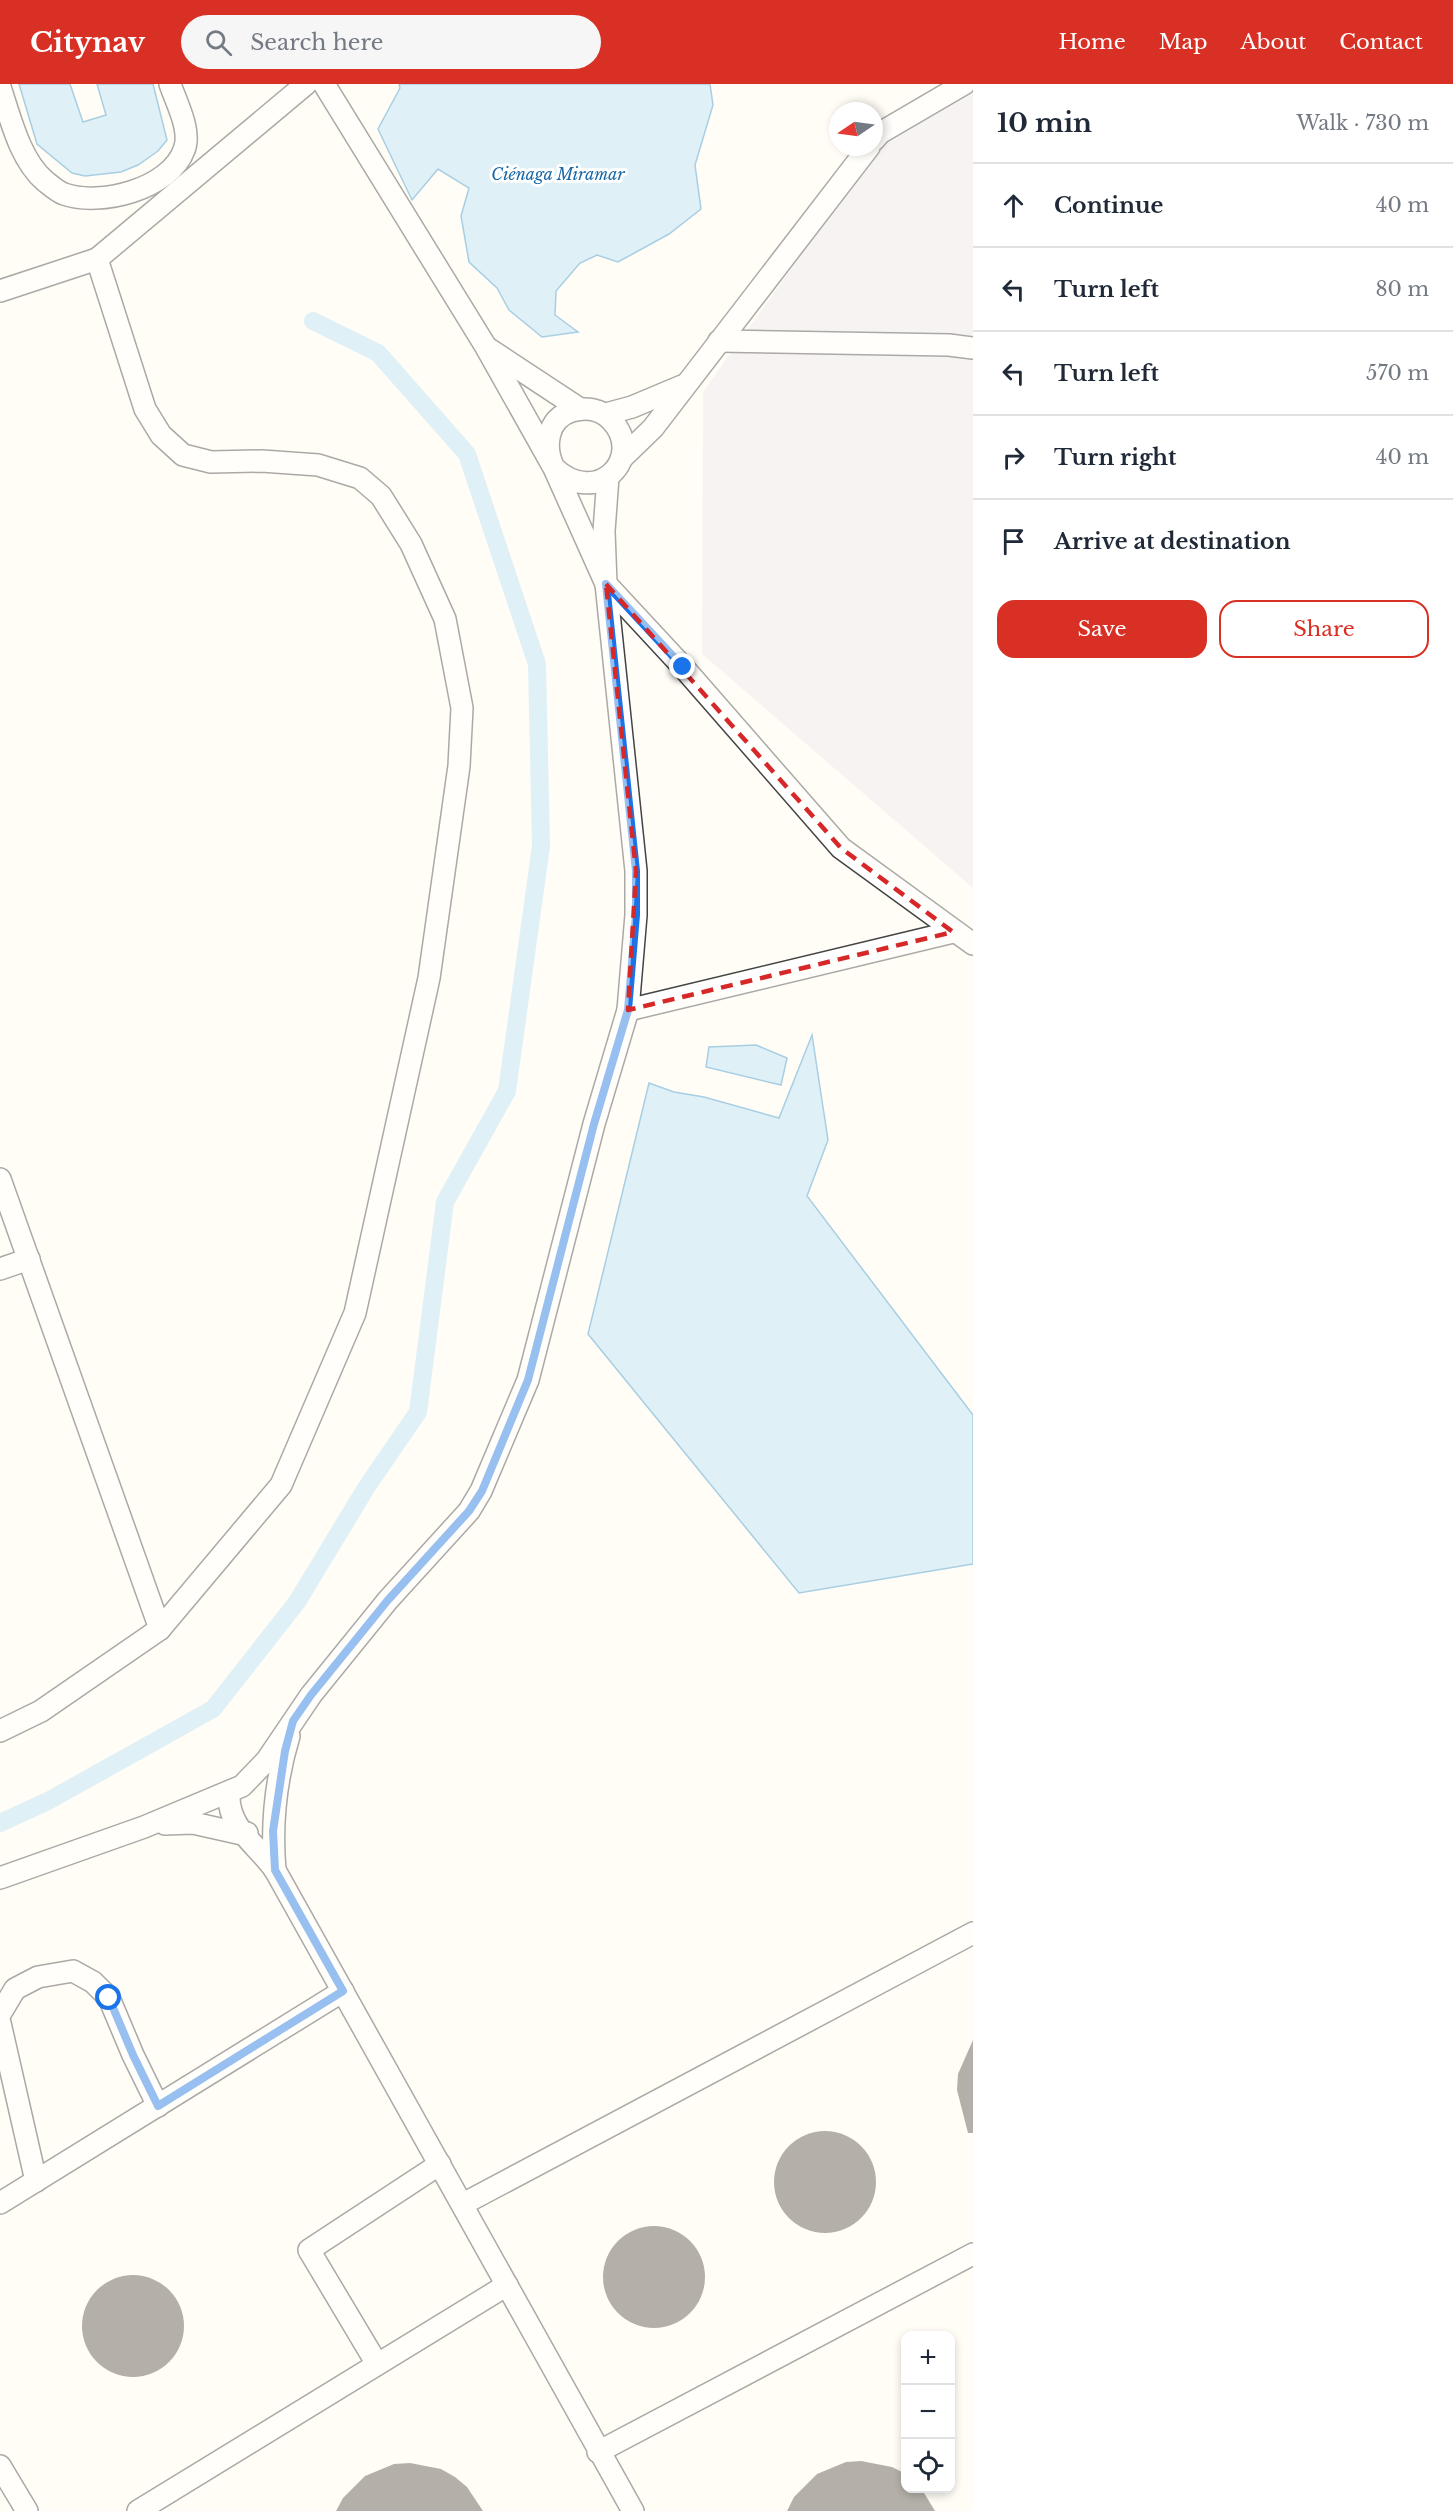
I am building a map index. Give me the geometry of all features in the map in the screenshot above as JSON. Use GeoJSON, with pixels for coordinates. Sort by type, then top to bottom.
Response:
{"type":"FeatureCollection","features":[{"type":"Feature","properties":{"kind":"street"},"geometry":{"type":"LineString","coordinates":[[0,87],[16,134],[29,161],[44,180],[64,194],[107,198],[144,188],[171,168],[184,150],[185,131],[170,84]]}},
{"type":"Feature","properties":{"kind":"street"},"geometry":{"type":"LineString","coordinates":[[0,291],[97,259],[306,84]]}},
{"type":"Feature","properties":{"kind":"street"},"geometry":{"type":"LineString","coordinates":[[324,84],[486,347],[554,468],[565,479],[580,484],[595,483],[608,477],[621,459],[652,428],[862,156]]}},
{"type":"Feature","properties":{"kind":"street"},"geometry":{"type":"LineString","coordinates":[[883,131],[964,84]]}},
{"type":"Feature","properties":{"kind":"street"},"geometry":{"type":"LineString","coordinates":[[0,1731],[41,1711],[160,1629],[281,1485],[355,1313],[429,978],[459,766],[462,708],[445,619],[411,544],[381,496],[360,478],[318,465],[262,461],[211,462],[183,455],[162,435],[145,409],[97,259]]}},
{"type":"Feature","properties":{"kind":"street"},"geometry":{"type":"LineString","coordinates":[[719,340],[949,345],[973,348]]}},
{"type":"Feature","properties":{"kind":"street"},"geometry":{"type":"LineString","coordinates":[[486,347],[580,409]]}},
{"type":"Feature","properties":{"kind":"street"},"geometry":{"type":"LineString","coordinates":[[606,414],[632,407],[686,385]]}},
{"type":"Feature","properties":{"kind":"street"},"geometry":{"type":"LineString","coordinates":[[621,459],[623,443],[618,427],[606,414],[594,409],[568,412],[557,420],[550,431],[547,444],[548,457],[606,584],[683,667],[841,848],[953,932],[973,944]]}},
{"type":"Feature","properties":{"kind":"street"},"geometry":{"type":"LineString","coordinates":[[0,1878],[144,1827],[229,1793],[247,1781],[267,1760],[311,1695],[388,1600],[469,1511],[482,1491],[528,1380],[591,1135],[628,1010],[636,915],[636,871],[606,584],[604,531],[608,477]]}},
{"type":"Feature","properties":{"kind":"street"},"geometry":{"type":"LineString","coordinates":[[628,1010],[953,932]]}},
{"type":"Feature","properties":{"kind":"street"},"geometry":{"type":"LineString","coordinates":[[0,1179],[160,1629]]}},
{"type":"Feature","properties":{"kind":"street"},"geometry":{"type":"LineString","coordinates":[[0,1269],[29,1259]]}},
{"type":"Feature","properties":{"kind":"street"},"geometry":{"type":"LineString","coordinates":[[275,1870],[273,1831],[275,1811],[282,1761],[293,1721]]}},
{"type":"Feature","properties":{"kind":"street"},"geometry":{"type":"LineString","coordinates":[[247,1781],[268,1796],[275,1811]]}},
{"type":"Feature","properties":{"kind":"street"},"geometry":{"type":"LineString","coordinates":[[229,1793],[232,1819],[242,1834],[255,1844],[275,1870],[633,2511]]}},
{"type":"Feature","properties":{"kind":"street"},"geometry":{"type":"LineString","coordinates":[[144,1827],[194,1823],[242,1834],[261,1827],[275,1811]]}},
{"type":"Feature","properties":{"kind":"street"},"geometry":{"type":"LineString","coordinates":[[462,2204],[973,1933]]}},
{"type":"Feature","properties":{"kind":"street"},"geometry":{"type":"LineString","coordinates":[[0,2014],[15,1989],[38,1977],[73,1971],[93,1982],[109,1998],[158,2106]]}},
{"type":"Feature","properties":{"kind":"street"},"geometry":{"type":"LineString","coordinates":[[0,2203],[343,1991]]}},
{"type":"Feature","properties":{"kind":"street"},"geometry":{"type":"LineString","coordinates":[[0,2023],[36,2181]]}},
{"type":"Feature","properties":{"kind":"street"},"geometry":{"type":"LineString","coordinates":[[377,2364],[309,2250],[440,2164]]}},
{"type":"Feature","properties":{"kind":"street"},"geometry":{"type":"LineString","coordinates":[[598,2452],[973,2254]]}},
{"type":"Feature","properties":{"kind":"street"},"geometry":{"type":"LineString","coordinates":[[138,2511],[507,2285]]}},
{"type":"Feature","properties":{"kind":"street"},"geometry":{"type":"LineString","coordinates":[[0,2466],[27,2511]]}},
{"type":"Feature","properties":{"kind":"highlighted area"},"geometry":{"type":"Polygon","coordinates":[[[606,584],[841,848],[953,932],[628,1010],[636,871],[606,584]]]}},
{"type":"Feature","properties":{"kind":"shaded area"},"geometry":{"type":"Polygon","coordinates":[[[973,84],[973,888],[702,654],[703,392],[872,156],[883,156],[885,138],[973,84]]]}},
{"type":"Feature","properties":{"kind":"water"},"geometry":{"type":"Polygon","coordinates":[[[19,84],[70,84],[83,122],[106,115],[97,84],[153,84],[167,140],[158,151],[138,165],[121,172],[85,176],[72,173],[37,144],[19,84]]]}},
{"type":"Feature","properties":{"kind":"water","name":"Ciénaga Miramar"},"geometry":{"type":"Polygon","coordinates":[[[399,84],[710,84],[713,105],[695,165],[701,209],[669,234],[618,262],[597,255],[580,263],[556,291],[555,315],[578,332],[542,337],[509,310],[497,288],[469,262],[461,216],[469,188],[438,169],[412,200],[378,129],[400,88],[399,84]]]}},
{"type":"Feature","properties":{"kind":"water"},"geometry":{"type":"Polygon","coordinates":[[[812,1035],[828,1140],[807,1196],[973,1415],[973,1564],[799,1593],[588,1334],[649,1083],[674,1092],[704,1097],[779,1118],[812,1035]]]}},
{"type":"Feature","properties":{"kind":"water"},"geometry":{"type":"Polygon","coordinates":[[[756,1045],[787,1058],[781,1085],[706,1067],[709,1047],[756,1045]]]}},
{"type":"Feature","properties":{"kind":"building"},"geometry":{"type":"Polygon","coordinates":[[[973,2040],[973,2133],[968,2133],[957,2090],[958,2074],[973,2040]]]}},
{"type":"Feature","properties":{"kind":"building"},"geometry":{"type":"Polygon","coordinates":[[[825,2131],[844,2135],[861,2146],[872,2163],[876,2182],[872,2201],[861,2218],[844,2229],[825,2233],[806,2229],[789,2218],[778,2201],[774,2182],[778,2163],[789,2146],[806,2135],[825,2131]]]}},
{"type":"Feature","properties":{"kind":"building"},"geometry":{"type":"Polygon","coordinates":[[[654,2226],[673,2230],[690,2241],[701,2258],[705,2277],[701,2296],[690,2313],[673,2324],[654,2328],[635,2324],[618,2313],[607,2296],[603,2277],[607,2258],[618,2241],[635,2230],[654,2226]]]}},
{"type":"Feature","properties":{"kind":"building"},"geometry":{"type":"Polygon","coordinates":[[[133,2275],[152,2279],[169,2290],[180,2307],[184,2326],[180,2345],[169,2362],[152,2373],[133,2377],[114,2373],[97,2362],[86,2345],[82,2326],[86,2307],[97,2290],[114,2279],[133,2275]]]}},
{"type":"Feature","properties":{"kind":"building"},"geometry":{"type":"Polygon","coordinates":[[[861,2461],[892,2467],[901,2472],[901,2493],[924,2493],[935,2511],[787,2511],[794,2497],[817,2474],[846,2462],[861,2461]]]}},
{"type":"Feature","properties":{"kind":"building"},"geometry":{"type":"Polygon","coordinates":[[[410,2463],[441,2469],[455,2477],[467,2487],[483,2511],[336,2511],[343,2498],[365,2476],[394,2464],[410,2463]]]}},
{"type":"Feature","properties":{"kind":"waterway"},"geometry":{"type":"LineString","coordinates":[[0,1823],[48,1801],[213,1709],[297,1602],[366,1488],[418,1412],[445,1202],[507,1091],[541,846],[537,664],[467,454],[378,353],[313,321]]}},
{"type":"Feature","properties":{"kind":"route"},"geometry":{"type":"LineString","coordinates":[[109,1998],[158,2106],[343,1991],[275,1870],[273,1831],[278,1781],[285,1751],[293,1721],[311,1695],[388,1600],[469,1511],[482,1491],[528,1380],[594,1124],[628,1010],[636,915],[636,871],[606,584],[683,667]]}}]}
